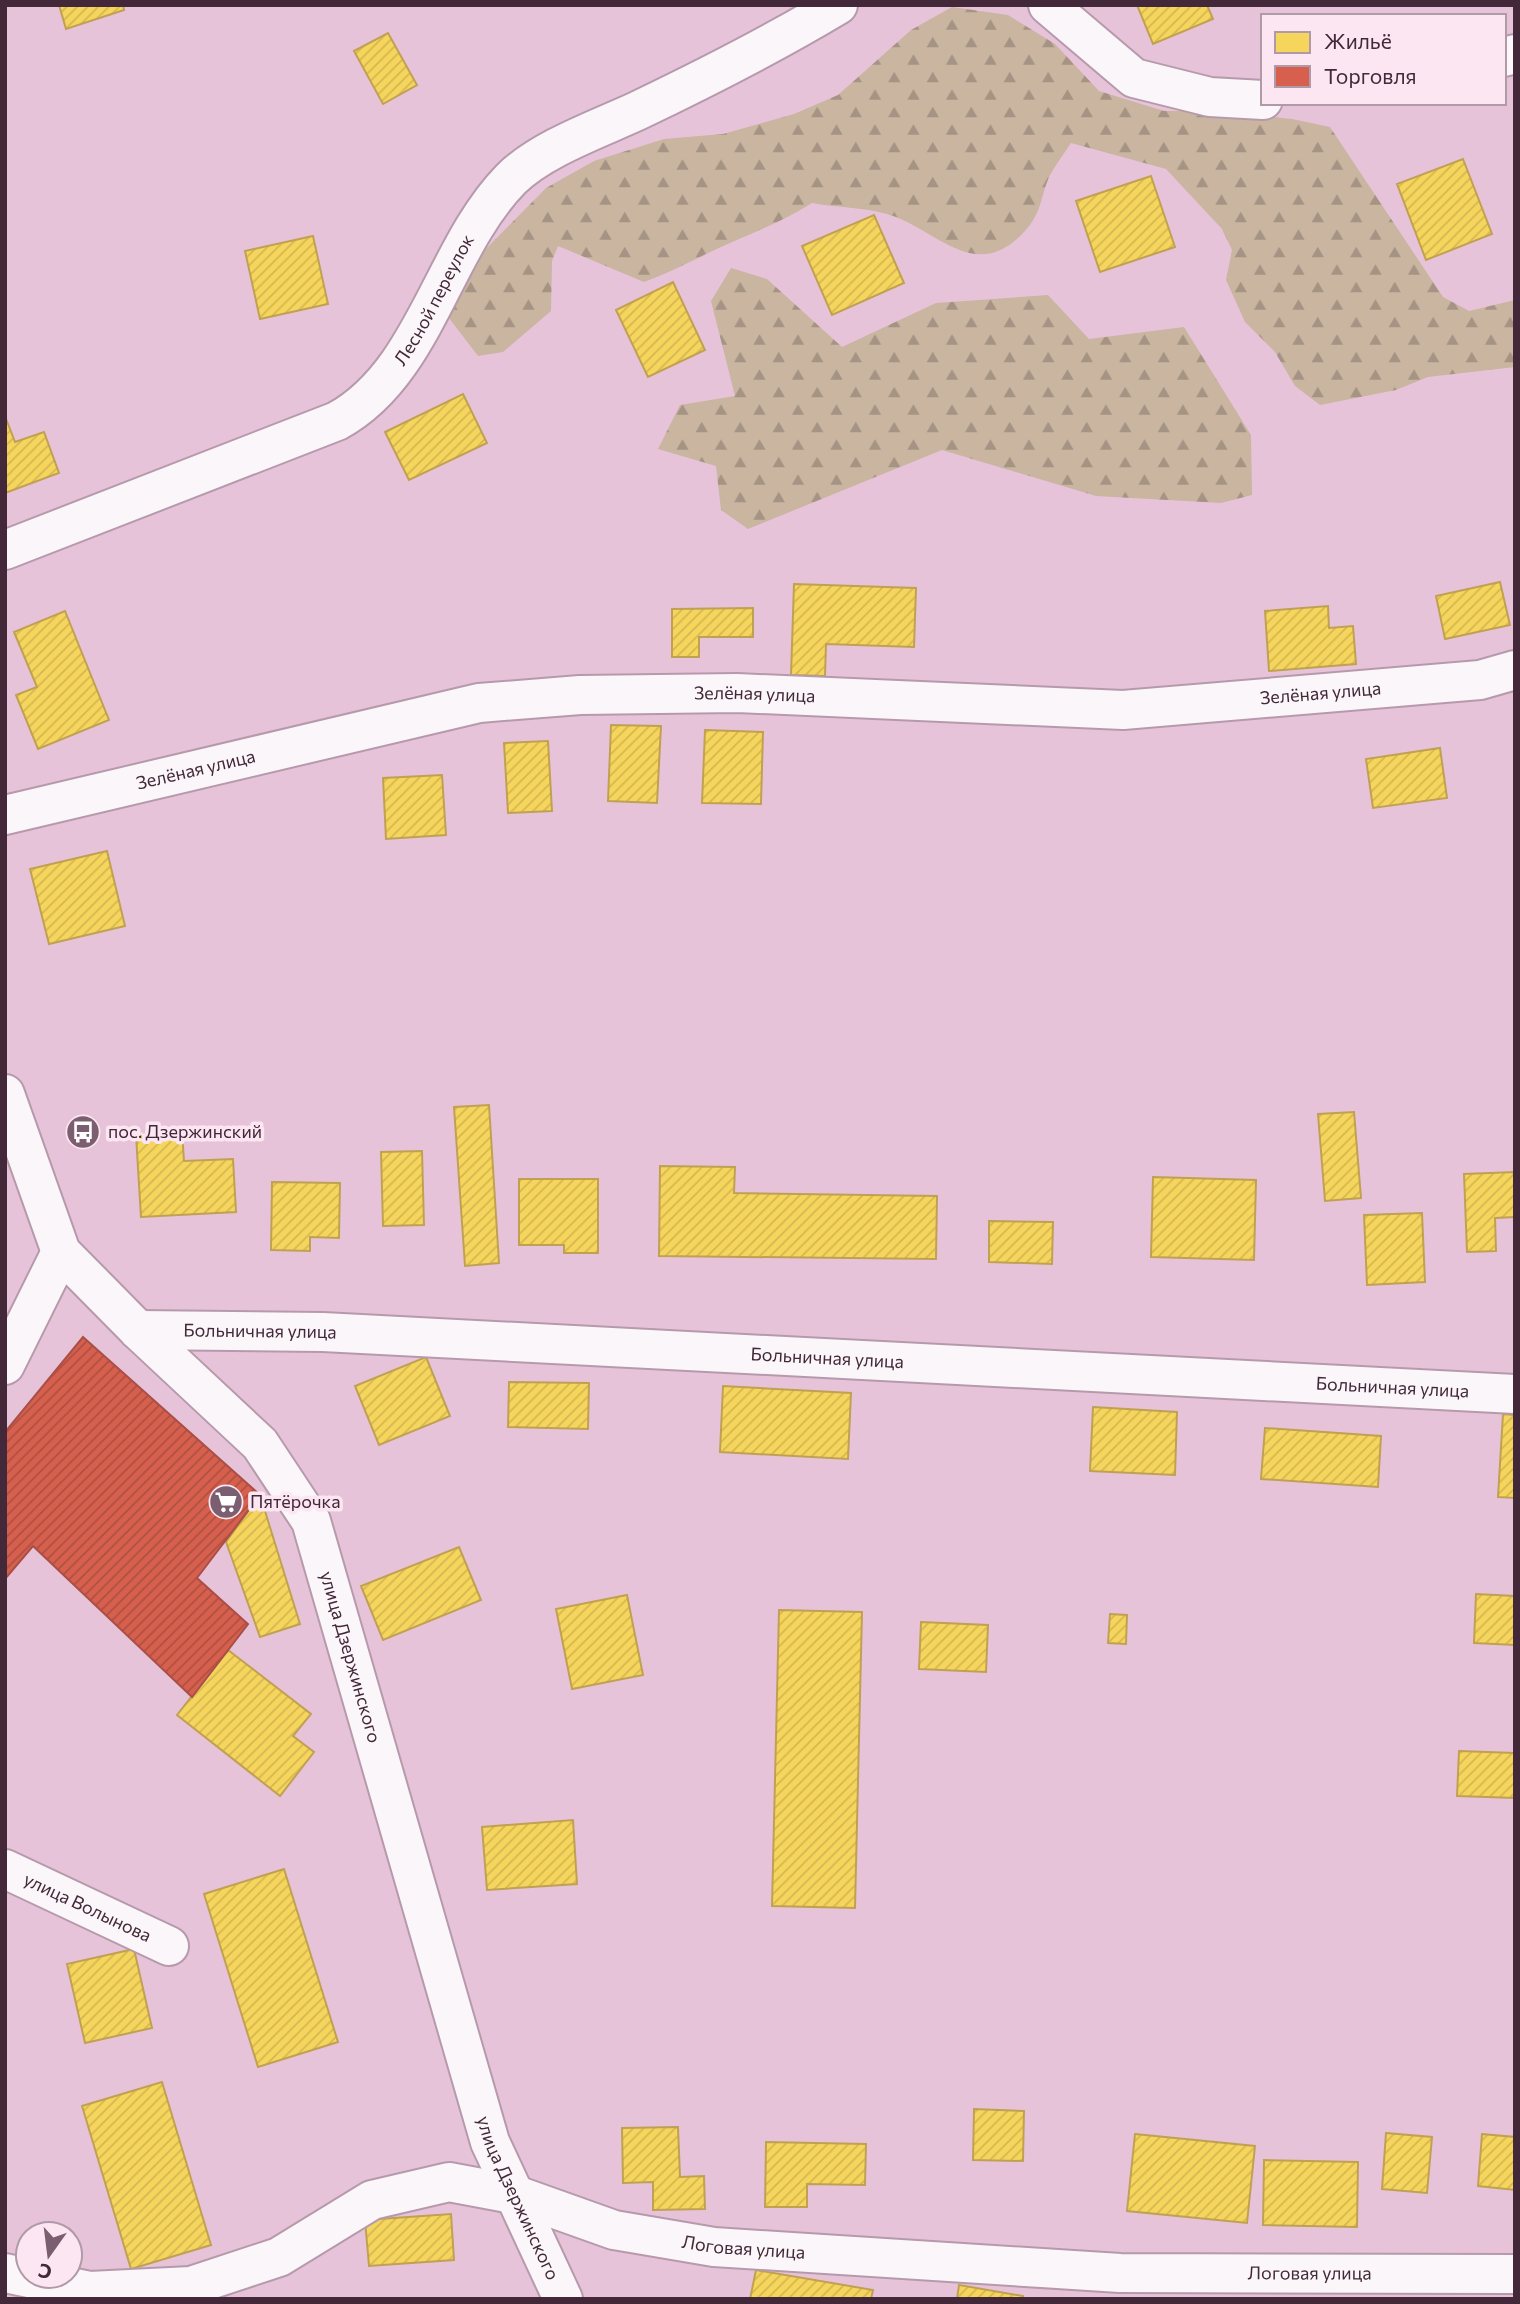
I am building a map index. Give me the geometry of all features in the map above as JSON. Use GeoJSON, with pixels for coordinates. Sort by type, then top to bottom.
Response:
{"type":"FeatureCollection","features":[{"type":"Feature","properties":{"kind":"street","name":"Лесной переулок"},"geometry":{"type":"LineString","coordinates":[[5,550],[337,421],[362,408],[386,383],[487,211],[512,178],[553,151],[761,51],[838,5]]}},
{"type":"Feature","properties":{"kind":"street"},"geometry":{"type":"LineString","coordinates":[[1048,5],[1133,78],[1210,97],[1261,100]]}},
{"type":"Feature","properties":{"kind":"street","name":"Зелёная улица"},"geometry":{"type":"LineString","coordinates":[[5,815],[479,703],[580,695],[737,693],[1124,710],[1480,680],[1515,670]]}},
{"type":"Feature","properties":{"kind":"street","name":"улица Дзержинского"},"geometry":{"type":"LineString","coordinates":[[5,1094],[61,1252],[138,1330],[260,1444],[312,1521],[490,2141],[563,2299]]}},
{"type":"Feature","properties":{"kind":"street"},"geometry":{"type":"LineString","coordinates":[[5,1365],[61,1252]]}},
{"type":"Feature","properties":{"kind":"street","name":"Больничная улица"},"geometry":{"type":"LineString","coordinates":[[138,1330],[323,1332],[1515,1394]]}},
{"type":"Feature","properties":{"kind":"street","name":"улица Волынова"},"geometry":{"type":"LineString","coordinates":[[5,1869],[169,1946]]}},
{"type":"Feature","properties":{"kind":"street","name":"Логовая улица"},"geometry":{"type":"LineString","coordinates":[[5,2273],[90,2291],[191,2286],[279,2257],[372,2200],[449,2182],[513,2194],[614,2230],[714,2246],[1120,2273],[1515,2274]]}},
{"type":"Feature","properties":{"kind":"green space"},"geometry":{"type":"Polygon","coordinates":[[[952,7],[1008,15],[1055,44],[1099,91],[1164,111],[1214,111],[1292,119],[1330,127],[1443,297],[1469,311],[1515,300],[1515,367],[1428,377],[1396,390],[1320,405],[1295,386],[1275,352],[1245,322],[1226,280],[1232,250],[1222,229],[1166,169],[1071,143],[1050,175],[1038,211],[1030,225],[1007,246],[991,253],[975,254],[960,250],[886,214],[812,203],[644,282],[558,246],[552,261],[551,311],[503,352],[478,356],[439,305],[473,262],[546,188],[594,161],[664,139],[723,134],[794,114],[838,95],[911,30],[952,7]]]}},
{"type":"Feature","properties":{"kind":"green space"},"geometry":{"type":"Polygon","coordinates":[[[731,268],[767,279],[842,347],[936,303],[1048,295],[1089,339],[1184,327],[1251,435],[1252,495],[1221,503],[1096,496],[942,450],[748,529],[721,510],[716,466],[658,449],[680,405],[735,396],[711,301],[731,268]]]}},
{"type":"Feature","properties":{"kind":"building: Жильё"},"geometry":{"type":"Polygon","coordinates":[[[59,5],[123,5],[124,10],[66,29],[59,5]]]}},
{"type":"Feature","properties":{"kind":"building: Жильё"},"geometry":{"type":"Polygon","coordinates":[[[1137,5],[1207,5],[1213,19],[1153,44],[1137,5]]]}},
{"type":"Feature","properties":{"kind":"building: Жильё"},"geometry":{"type":"Polygon","coordinates":[[[388,33],[417,85],[383,104],[354,51],[388,33]]]}},
{"type":"Feature","properties":{"kind":"building: Жильё"},"geometry":{"type":"Polygon","coordinates":[[[1463,159],[1492,234],[1426,260],[1397,184],[1463,159]]]}},
{"type":"Feature","properties":{"kind":"building: Жильё"},"geometry":{"type":"Polygon","coordinates":[[[1151,176],[1175,247],[1100,272],[1076,201],[1151,176]]]}},
{"type":"Feature","properties":{"kind":"building: Жильё"},"geometry":{"type":"Polygon","coordinates":[[[874,215],[904,283],[832,315],[802,246],[874,215]]]}},
{"type":"Feature","properties":{"kind":"building: Жильё"},"geometry":{"type":"Polygon","coordinates":[[[313,236],[328,304],[260,319],[245,251],[313,236]]]}},
{"type":"Feature","properties":{"kind":"building: Жильё"},"geometry":{"type":"Polygon","coordinates":[[[673,282],[705,350],[648,377],[616,310],[673,282]]]}},
{"type":"Feature","properties":{"kind":"building: Жильё"},"geometry":{"type":"Polygon","coordinates":[[[463,394],[487,443],[409,480],[385,432],[463,394]]]}},
{"type":"Feature","properties":{"kind":"building: Жильё"},"geometry":{"type":"Polygon","coordinates":[[[5,416],[15,442],[44,432],[59,473],[5,493],[5,416]]]}},
{"type":"Feature","properties":{"kind":"building: Жильё"},"geometry":{"type":"Polygon","coordinates":[[[1500,582],[1510,625],[1445,639],[1436,596],[1500,582]]]}},
{"type":"Feature","properties":{"kind":"building: Жильё"},"geometry":{"type":"Polygon","coordinates":[[[794,584],[916,588],[914,647],[826,644],[825,676],[791,675],[794,584]]]}},
{"type":"Feature","properties":{"kind":"building: Жильё"},"geometry":{"type":"Polygon","coordinates":[[[1328,606],[1329,628],[1353,626],[1356,664],[1269,671],[1265,611],[1328,606]]]}},
{"type":"Feature","properties":{"kind":"building: Жильё"},"geometry":{"type":"Polygon","coordinates":[[[753,608],[753,637],[699,637],[699,657],[672,657],[672,609],[753,608]]]}},
{"type":"Feature","properties":{"kind":"building: Жильё"},"geometry":{"type":"Polygon","coordinates":[[[65,611],[109,720],[38,749],[16,695],[37,687],[14,632],[65,611]]]}},
{"type":"Feature","properties":{"kind":"building: Жильё"},"geometry":{"type":"Polygon","coordinates":[[[611,725],[661,726],[657,803],[608,801],[611,725]]]}},
{"type":"Feature","properties":{"kind":"building: Жильё"},"geometry":{"type":"Polygon","coordinates":[[[705,730],[763,732],[761,804],[702,803],[705,730]]]}},
{"type":"Feature","properties":{"kind":"building: Жильё"},"geometry":{"type":"Polygon","coordinates":[[[548,741],[552,811],[508,813],[504,743],[548,741]]]}},
{"type":"Feature","properties":{"kind":"building: Жильё"},"geometry":{"type":"Polygon","coordinates":[[[1440,748],[1447,798],[1373,808],[1366,759],[1440,748]]]}},
{"type":"Feature","properties":{"kind":"building: Жильё"},"geometry":{"type":"Polygon","coordinates":[[[442,775],[446,835],[386,839],[383,778],[442,775]]]}},
{"type":"Feature","properties":{"kind":"building: Жильё"},"geometry":{"type":"Polygon","coordinates":[[[107,851],[125,926],[49,944],[30,869],[107,851]]]}},
{"type":"Feature","properties":{"kind":"building: Жильё"},"geometry":{"type":"Polygon","coordinates":[[[489,1105],[499,1263],[465,1266],[454,1107],[489,1105]]]}},
{"type":"Feature","properties":{"kind":"building: Жильё"},"geometry":{"type":"Polygon","coordinates":[[[1354,1112],[1361,1198],[1325,1201],[1318,1114],[1354,1112]]]}},
{"type":"Feature","properties":{"kind":"building: Жильё"},"geometry":{"type":"Polygon","coordinates":[[[182,1132],[184,1161],[233,1159],[236,1212],[141,1217],[136,1135],[182,1132]]]}},
{"type":"Feature","properties":{"kind":"building: Жильё"},"geometry":{"type":"Polygon","coordinates":[[[422,1151],[424,1225],[383,1226],[381,1152],[422,1151]]]}},
{"type":"Feature","properties":{"kind":"building: Жильё"},"geometry":{"type":"Polygon","coordinates":[[[660,1166],[735,1167],[734,1193],[937,1196],[936,1259],[659,1256],[660,1166]]]}},
{"type":"Feature","properties":{"kind":"building: Жильё"},"geometry":{"type":"Polygon","coordinates":[[[1515,1172],[1515,1217],[1495,1218],[1496,1251],[1467,1252],[1464,1174],[1515,1172]]]}},
{"type":"Feature","properties":{"kind":"building: Жильё"},"geometry":{"type":"Polygon","coordinates":[[[1153,1177],[1256,1180],[1254,1260],[1151,1257],[1153,1177]]]}},
{"type":"Feature","properties":{"kind":"building: Жильё"},"geometry":{"type":"Polygon","coordinates":[[[519,1179],[598,1179],[598,1253],[564,1253],[564,1245],[519,1245],[519,1179]]]}},
{"type":"Feature","properties":{"kind":"building: Жильё"},"geometry":{"type":"Polygon","coordinates":[[[272,1182],[340,1183],[339,1238],[310,1237],[310,1251],[271,1250],[272,1182]]]}},
{"type":"Feature","properties":{"kind":"building: Жильё"},"geometry":{"type":"Polygon","coordinates":[[[1422,1213],[1425,1282],[1367,1285],[1364,1215],[1422,1213]]]}},
{"type":"Feature","properties":{"kind":"building: Жильё"},"geometry":{"type":"Polygon","coordinates":[[[989,1221],[1053,1222],[1052,1264],[989,1262],[989,1221]]]}},
{"type":"Feature","properties":{"kind":"building: Жильё"},"geometry":{"type":"Polygon","coordinates":[[[426,1357],[450,1416],[379,1445],[355,1386],[426,1357]]]}},
{"type":"Feature","properties":{"kind":"building: Жильё"},"geometry":{"type":"Polygon","coordinates":[[[509,1382],[589,1383],[588,1429],[508,1427],[509,1382]]]}},
{"type":"Feature","properties":{"kind":"building: Жильё"},"geometry":{"type":"Polygon","coordinates":[[[723,1386],[851,1393],[848,1459],[720,1452],[723,1386]]]}},
{"type":"Feature","properties":{"kind":"building: Жильё"},"geometry":{"type":"Polygon","coordinates":[[[1093,1407],[1177,1412],[1175,1475],[1090,1471],[1093,1407]]]}},
{"type":"Feature","properties":{"kind":"building: Жильё"},"geometry":{"type":"Polygon","coordinates":[[[1503,1414],[1515,1415],[1515,1498],[1498,1497],[1503,1414]]]}},
{"type":"Feature","properties":{"kind":"building: Жильё"},"geometry":{"type":"Polygon","coordinates":[[[1265,1428],[1381,1436],[1378,1487],[1261,1479],[1265,1428]]]}},
{"type":"Feature","properties":{"kind":"building: Жильё"},"geometry":{"type":"Polygon","coordinates":[[[260,1495],[300,1624],[260,1637],[226,1542],[260,1495]]]}},
{"type":"Feature","properties":{"kind":"building: Жильё"},"geometry":{"type":"Polygon","coordinates":[[[459,1547],[481,1600],[383,1640],[361,1586],[459,1547]]]}},
{"type":"Feature","properties":{"kind":"building: Жильё"},"geometry":{"type":"Polygon","coordinates":[[[1476,1594],[1515,1596],[1515,1645],[1474,1643],[1476,1594]]]}},
{"type":"Feature","properties":{"kind":"building: Жильё"},"geometry":{"type":"Polygon","coordinates":[[[627,1595],[643,1675],[572,1689],[556,1609],[627,1595]]]}},
{"type":"Feature","properties":{"kind":"building: Жильё"},"geometry":{"type":"Polygon","coordinates":[[[779,1610],[862,1612],[855,1908],[772,1906],[779,1610]]]}},
{"type":"Feature","properties":{"kind":"building: Жильё"},"geometry":{"type":"Polygon","coordinates":[[[1110,1614],[1127,1615],[1126,1644],[1108,1643],[1110,1614]]]}},
{"type":"Feature","properties":{"kind":"building: Жильё"},"geometry":{"type":"Polygon","coordinates":[[[921,1622],[988,1625],[986,1672],[919,1669],[921,1622]]]}},
{"type":"Feature","properties":{"kind":"building: Жильё"},"geometry":{"type":"Polygon","coordinates":[[[228,1650],[311,1714],[293,1736],[314,1752],[280,1796],[177,1715],[228,1650]]]}},
{"type":"Feature","properties":{"kind":"building: Жильё"},"geometry":{"type":"Polygon","coordinates":[[[1459,1751],[1515,1753],[1515,1798],[1457,1796],[1459,1751]]]}},
{"type":"Feature","properties":{"kind":"building: Жильё"},"geometry":{"type":"Polygon","coordinates":[[[573,1820],[577,1884],[487,1890],[482,1827],[573,1820]]]}},
{"type":"Feature","properties":{"kind":"building: Жильё"},"geometry":{"type":"Polygon","coordinates":[[[284,1869],[338,2042],[258,2067],[204,1894],[284,1869]]]}},
{"type":"Feature","properties":{"kind":"building: Жильё"},"geometry":{"type":"Polygon","coordinates":[[[134,1949],[152,2028],[85,2043],[67,1964],[134,1949]]]}},
{"type":"Feature","properties":{"kind":"building: Жильё"},"geometry":{"type":"Polygon","coordinates":[[[162,2082],[211,2245],[131,2269],[82,2106],[162,2082]]]}},
{"type":"Feature","properties":{"kind":"building: Жильё"},"geometry":{"type":"Polygon","coordinates":[[[974,2109],[1024,2111],[1023,2161],[973,2160],[974,2109]]]}},
{"type":"Feature","properties":{"kind":"building: Жильё"},"geometry":{"type":"Polygon","coordinates":[[[678,2127],[680,2177],[704,2176],[705,2209],[653,2210],[653,2182],[623,2183],[622,2128],[678,2127]]]}},
{"type":"Feature","properties":{"kind":"building: Жильё"},"geometry":{"type":"Polygon","coordinates":[[[1386,2133],[1432,2137],[1427,2193],[1382,2189],[1386,2133]]]}},
{"type":"Feature","properties":{"kind":"building: Жильё"},"geometry":{"type":"Polygon","coordinates":[[[1135,2134],[1255,2146],[1247,2223],[1127,2211],[1135,2134]]]}},
{"type":"Feature","properties":{"kind":"building: Жильё"},"geometry":{"type":"Polygon","coordinates":[[[1482,2134],[1515,2137],[1515,2190],[1478,2186],[1482,2134]]]}},
{"type":"Feature","properties":{"kind":"building: Жильё"},"geometry":{"type":"Polygon","coordinates":[[[766,2142],[866,2144],[865,2185],[807,2184],[807,2207],[765,2207],[766,2142]]]}},
{"type":"Feature","properties":{"kind":"building: Жильё"},"geometry":{"type":"Polygon","coordinates":[[[1264,2160],[1358,2162],[1357,2227],[1263,2225],[1264,2160]]]}},
{"type":"Feature","properties":{"kind":"building: Жильё"},"geometry":{"type":"Polygon","coordinates":[[[451,2214],[454,2260],[369,2266],[365,2220],[451,2214]]]}},
{"type":"Feature","properties":{"kind":"building: Жильё"},"geometry":{"type":"Polygon","coordinates":[[[756,2270],[873,2290],[871,2299],[750,2299],[756,2270]]]}},
{"type":"Feature","properties":{"kind":"building: Жильё"},"geometry":{"type":"Polygon","coordinates":[[[959,2285],[1023,2296],[1023,2299],[957,2299],[959,2285]]]}},
{"type":"Feature","properties":{"kind":"building: Торговля"},"geometry":{"type":"Polygon","coordinates":[[[83,1337],[260,1495],[197,1578],[248,1624],[192,1697],[33,1546],[5,1579],[5,1432],[83,1337]]]}},
{"type":"Feature","properties":{"kind":"place","name":"пос. Дзержинский"},"geometry":{"type":"Point","coordinates":[83,1132]}},
{"type":"Feature","properties":{"kind":"place","name":"Пятёрочка"},"geometry":{"type":"Point","coordinates":[226,1502]}}]}
